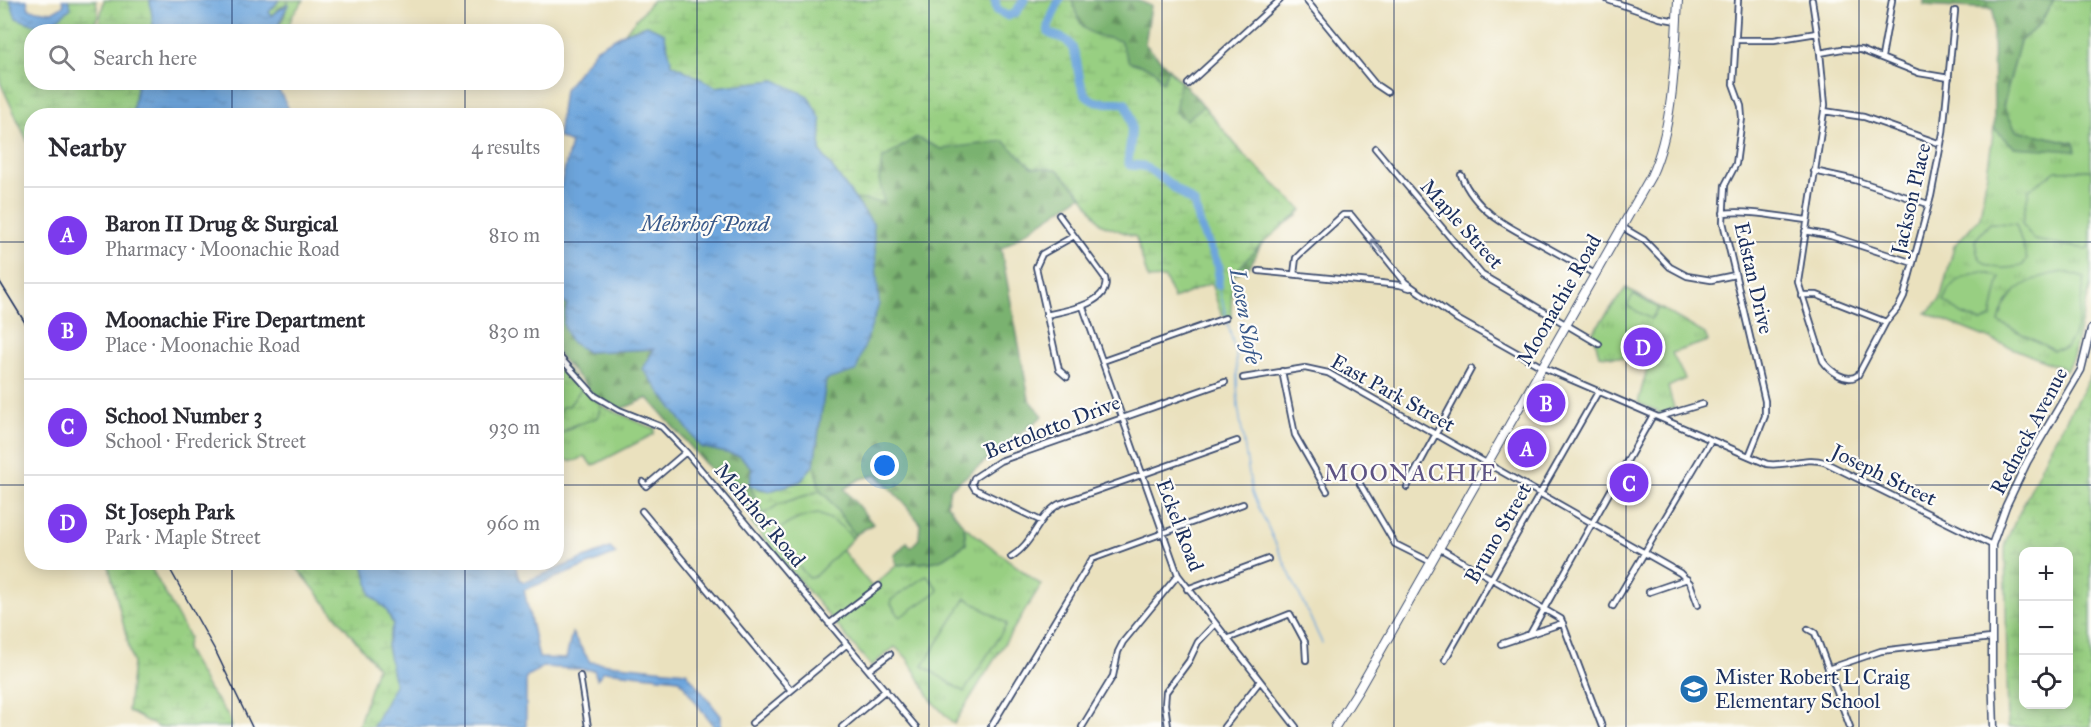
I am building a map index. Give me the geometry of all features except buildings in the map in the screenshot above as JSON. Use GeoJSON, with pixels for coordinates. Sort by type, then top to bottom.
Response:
{"type":"FeatureCollection","features":[{"type":"Feature","properties":{"kind":"main road","name":"Moonachie Road"},"geometry":{"type":"LineString","coordinates":[[1336,724],[1347,710],[1651,176],[1658,158],[1668,116],[1678,0]]}},
{"type":"Feature","properties":{"kind":"street"},"geometry":{"type":"LineString","coordinates":[[1188,84],[1280,0]]}},
{"type":"Feature","properties":{"kind":"street"},"geometry":{"type":"LineString","coordinates":[[1306,0],[1375,84],[1387,92]]}},
{"type":"Feature","properties":{"kind":"street"},"geometry":{"type":"LineString","coordinates":[[1608,0],[1660,18],[1677,21]]}},
{"type":"Feature","properties":{"kind":"street","name":"Edstan Drive"},"geometry":{"type":"LineString","coordinates":[[1738,0],[1733,84],[1742,118],[1736,164],[1725,185],[1723,213],[1724,230],[1765,401],[1765,416],[1749,456]]}},
{"type":"Feature","properties":{"kind":"street"},"geometry":{"type":"LineString","coordinates":[[1812,0],[1820,52],[1824,111],[1798,275],[1801,295],[1817,295],[1886,322]]}},
{"type":"Feature","properties":{"kind":"street"},"geometry":{"type":"LineString","coordinates":[[1882,57],[1892,0]]}},
{"type":"Feature","properties":{"kind":"street","name":"Jackson Place"},"geometry":{"type":"LineString","coordinates":[[1801,295],[1823,361],[1833,371],[1853,379],[1858,375],[1886,322],[1901,303],[1913,263],[1941,144],[1955,11]]}},
{"type":"Feature","properties":{"kind":"street"},"geometry":{"type":"LineString","coordinates":[[1736,40],[1774,40],[1817,33]]}},
{"type":"Feature","properties":{"kind":"street"},"geometry":{"type":"LineString","coordinates":[[1820,52],[1861,50],[1919,74],[1949,78]]}},
{"type":"Feature","properties":{"kind":"street"},"geometry":{"type":"LineString","coordinates":[[1824,111],[1864,117],[1941,144]]}},
{"type":"Feature","properties":{"kind":"street","name":"Maple Street"},"geometry":{"type":"LineString","coordinates":[[1375,148],[1482,276],[1599,344]]}},
{"type":"Feature","properties":{"kind":"street"},"geometry":{"type":"LineString","coordinates":[[1814,171],[1855,180],[1928,204]]}},
{"type":"Feature","properties":{"kind":"street"},"geometry":{"type":"LineString","coordinates":[[1461,175],[1466,188],[1490,214],[1518,233],[1595,274]]}},
{"type":"Feature","properties":{"kind":"street"},"geometry":{"type":"LineString","coordinates":[[1723,213],[1755,213],[1807,220]]}},
{"type":"Feature","properties":{"kind":"street"},"geometry":{"type":"LineString","coordinates":[[1293,274],[1296,258],[1300,253],[1343,215],[1348,214],[1415,291]]}},
{"type":"Feature","properties":{"kind":"street"},"geometry":{"type":"LineString","coordinates":[[1046,315],[1083,307],[1102,294],[1106,282],[1059,215]]}},
{"type":"Feature","properties":{"kind":"street"},"geometry":{"type":"LineString","coordinates":[[1622,227],[1644,240],[1670,267],[1687,276],[1711,280],[1735,275]]}},
{"type":"Feature","properties":{"kind":"street"},"geometry":{"type":"LineString","coordinates":[[1805,231],[1831,236],[1913,263]]}},
{"type":"Feature","properties":{"kind":"street"},"geometry":{"type":"LineString","coordinates":[[1067,377],[1059,370],[1036,272],[1037,262],[1042,254],[1074,236]]}},
{"type":"Feature","properties":{"kind":"street"},"geometry":{"type":"LineString","coordinates":[[1259,271],[1400,285],[1415,291]]}},
{"type":"Feature","properties":{"kind":"street","name":"Joseph Street"},"geometry":{"type":"LineString","coordinates":[[1415,291],[1457,319],[1542,367],[1598,392],[1775,465],[1811,460],[1824,462],[1992,545]]}},
{"type":"Feature","properties":{"kind":"street","name":"Eckel Road"},"geometry":{"type":"LineString","coordinates":[[1083,307],[1178,575],[1296,727]]}},
{"type":"Feature","properties":{"kind":"street"},"geometry":{"type":"LineString","coordinates":[[1103,361],[1225,318]]}},
{"type":"Feature","properties":{"kind":"street","name":"Redneck Avenue"},"geometry":{"type":"LineString","coordinates":[[1994,727],[1991,638],[1992,545],[2006,506],[2026,462],[2077,379],[2084,362],[2091,329]]}},
{"type":"Feature","properties":{"kind":"street","name":"Mehrhof Road"},"geometry":{"type":"LineString","coordinates":[[564,362],[595,396],[619,410],[662,427],[686,452],[916,727]]}},
{"type":"Feature","properties":{"kind":"street","name":"East Park Street"},"geometry":{"type":"LineString","coordinates":[[1243,378],[1305,368],[1328,373],[1687,579]]}},
{"type":"Feature","properties":{"kind":"street"},"geometry":{"type":"LineString","coordinates":[[1407,487],[1471,369]]}},
{"type":"Feature","properties":{"kind":"street"},"geometry":{"type":"LineString","coordinates":[[1282,371],[1295,435],[1327,491]]}},
{"type":"Feature","properties":{"kind":"street","name":"Bertolotto Drive"},"geometry":{"type":"LineString","coordinates":[[1041,521],[975,489],[972,484],[974,478],[996,462],[1225,382]]}},
{"type":"Feature","properties":{"kind":"street","name":"Bruno Street"},"geometry":{"type":"LineString","coordinates":[[1445,660],[1598,392]]}},
{"type":"Feature","properties":{"kind":"street"},"geometry":{"type":"LineString","coordinates":[[1659,417],[1702,404]]}},
{"type":"Feature","properties":{"kind":"street"},"geometry":{"type":"LineString","coordinates":[[1530,634],[1653,415]]}},
{"type":"Feature","properties":{"kind":"street"},"geometry":{"type":"LineString","coordinates":[[1614,606],[1711,440]]}},
{"type":"Feature","properties":{"kind":"street"},"geometry":{"type":"LineString","coordinates":[[1011,557],[1024,547],[1048,512],[1059,504],[1237,441]]}},
{"type":"Feature","properties":{"kind":"street"},"geometry":{"type":"LineString","coordinates":[[643,482],[646,486],[686,452]]}},
{"type":"Feature","properties":{"kind":"street"},"geometry":{"type":"LineString","coordinates":[[1360,484],[1395,544],[1431,562]]}},
{"type":"Feature","properties":{"kind":"street"},"geometry":{"type":"LineString","coordinates":[[992,727],[1092,559],[1243,504]]}},
{"type":"Feature","properties":{"kind":"street"},"geometry":{"type":"LineString","coordinates":[[642,512],[790,689]]}},
{"type":"Feature","properties":{"kind":"street"},"geometry":{"type":"LineString","coordinates":[[1439,548],[1558,616],[1563,623],[1602,727]]}},
{"type":"Feature","properties":{"kind":"street"},"geometry":{"type":"LineString","coordinates":[[1187,589],[1268,559]]}},
{"type":"Feature","properties":{"kind":"street"},"geometry":{"type":"LineString","coordinates":[[1082,727],[1113,676],[1118,652],[1123,642],[1178,575]]}},
{"type":"Feature","properties":{"kind":"street"},"geometry":{"type":"LineString","coordinates":[[1649,591],[1687,579],[1698,605]]}},
{"type":"Feature","properties":{"kind":"street"},"geometry":{"type":"LineString","coordinates":[[829,624],[879,586]]}},
{"type":"Feature","properties":{"kind":"street"},"geometry":{"type":"LineString","coordinates":[[1227,639],[1290,614],[1305,642],[1306,660]]}},
{"type":"Feature","properties":{"kind":"street"},"geometry":{"type":"LineString","coordinates":[[1501,644],[1563,623]]}},
{"type":"Feature","properties":{"kind":"street"},"geometry":{"type":"LineString","coordinates":[[1168,727],[1166,692],[1189,661],[1198,642],[1215,624]]}},
{"type":"Feature","properties":{"kind":"street"},"geometry":{"type":"LineString","coordinates":[[1808,629],[1815,633],[1850,727]]}},
{"type":"Feature","properties":{"kind":"street"},"geometry":{"type":"LineString","coordinates":[[1828,669],[1881,651],[1991,638]]}},
{"type":"Feature","properties":{"kind":"street"},"geometry":{"type":"LineString","coordinates":[[752,723],[790,689],[846,645]]}},
{"type":"Feature","properties":{"kind":"street"},"geometry":{"type":"LineString","coordinates":[[869,670],[890,654]]}},
{"type":"Feature","properties":{"kind":"street"},"geometry":{"type":"LineString","coordinates":[[580,676],[588,727]]}},
{"type":"Feature","properties":{"kind":"street"},"geometry":{"type":"LineString","coordinates":[[1224,727],[1260,681]]}},
{"type":"Feature","properties":{"kind":"street"},"geometry":{"type":"LineString","coordinates":[[842,727],[886,690]]}},
{"type":"Feature","properties":{"kind":"green space"},"geometry":{"type":"Polygon","coordinates":[[[0,0],[10,0],[16,18],[33,24],[24,24],[24,90],[136,90],[133,108],[24,108],[24,134],[0,82],[0,0]]]}},
{"type":"Feature","properties":{"kind":"green space"},"geometry":{"type":"Polygon","coordinates":[[[68,0],[96,0],[98,15],[95,24],[56,24],[55,21],[70,8],[68,0]]]}},
{"type":"Feature","properties":{"kind":"green space"},"geometry":{"type":"Polygon","coordinates":[[[104,0],[150,0],[153,24],[99,24],[104,0]]]}},
{"type":"Feature","properties":{"kind":"green space"},"geometry":{"type":"Polygon","coordinates":[[[279,0],[304,0],[293,14],[289,24],[280,24],[288,2],[270,16],[269,12],[279,0]]]}},
{"type":"Feature","properties":{"kind":"green space"},"geometry":{"type":"Polygon","coordinates":[[[653,0],[1072,0],[1079,20],[1087,31],[1120,41],[1129,62],[1153,69],[1163,83],[1168,69],[1180,81],[1175,112],[1186,120],[1204,106],[1243,154],[1302,210],[1257,248],[1232,276],[1231,319],[1221,314],[1211,283],[1174,299],[1165,278],[1148,279],[1136,237],[1101,224],[1082,195],[1057,169],[1032,167],[1004,141],[941,149],[916,137],[882,159],[879,180],[884,202],[855,199],[820,151],[821,120],[775,80],[716,87],[672,64],[647,25],[624,33],[653,0]]]}},
{"type":"Feature","properties":{"kind":"green space"},"geometry":{"type":"Polygon","coordinates":[[[1072,0],[1138,0],[1151,6],[1145,44],[1198,99],[1243,154],[1263,187],[1298,216],[1266,235],[1250,266],[1232,276],[1163,84],[1153,69],[1128,62],[1120,41],[1087,31],[1079,20],[1072,0]]]}},
{"type":"Feature","properties":{"kind":"green space"},"geometry":{"type":"Polygon","coordinates":[[[1924,0],[2054,0],[2039,25],[2020,41],[2003,106],[2016,130],[2074,143],[2076,151],[2014,147],[1994,128],[1993,9],[1924,5],[1924,0]]]}},
{"type":"Feature","properties":{"kind":"green space"},"geometry":{"type":"Polygon","coordinates":[[[2054,0],[2091,0],[2091,284],[2073,357],[2066,370],[1926,313],[1940,300],[1954,246],[1980,217],[1994,128],[2014,147],[2073,143],[2016,130],[2003,107],[2020,41],[2039,25],[2054,0]]]}},
{"type":"Feature","properties":{"kind":"green space"},"geometry":{"type":"Polygon","coordinates":[[[916,137],[941,149],[1004,140],[1032,167],[1057,169],[1082,195],[1001,249],[1029,399],[1043,416],[950,489],[947,504],[964,526],[966,544],[937,561],[897,565],[894,556],[907,542],[911,547],[919,539],[920,523],[904,503],[877,475],[860,479],[844,489],[873,524],[855,535],[828,498],[820,491],[814,464],[826,380],[873,224],[855,199],[866,199],[879,180],[882,159],[916,137]]]}},
{"type":"Feature","properties":{"kind":"green space"},"geometry":{"type":"Polygon","coordinates":[[[2056,171],[2091,171],[2091,245],[2086,249],[2034,240],[2022,223],[2029,190],[2056,171]]]}},
{"type":"Feature","properties":{"kind":"green space"},"geometry":{"type":"Polygon","coordinates":[[[1990,223],[2016,224],[2027,259],[2022,266],[1998,268],[1982,260],[1977,253],[1975,240],[1990,223]]]}},
{"type":"Feature","properties":{"kind":"green space"},"geometry":{"type":"Polygon","coordinates":[[[1983,272],[2000,277],[1991,318],[1982,322],[1962,314],[1944,301],[1949,289],[1958,280],[1983,272]]]}},
{"type":"Feature","properties":{"kind":"green space"},"geometry":{"type":"Polygon","coordinates":[[[2064,272],[2085,278],[2077,328],[2066,348],[2053,350],[1999,322],[2014,292],[2042,277],[2064,272]]]}},
{"type":"Feature","properties":{"kind":"green space"},"geometry":{"type":"Polygon","coordinates":[[[1626,288],[1705,334],[1708,341],[1672,353],[1685,379],[1668,387],[1674,408],[1657,416],[1658,411],[1638,403],[1649,361],[1599,355],[1593,332],[1626,288]]]}},
{"type":"Feature","properties":{"kind":"green space"},"geometry":{"type":"Polygon","coordinates":[[[1633,295],[1657,307],[1651,319],[1629,307],[1628,304],[1633,295]]]}},
{"type":"Feature","properties":{"kind":"green space"},"geometry":{"type":"Polygon","coordinates":[[[564,303],[567,304],[587,352],[655,349],[701,447],[740,456],[752,468],[750,486],[764,514],[755,521],[648,398],[619,410],[595,396],[564,361],[564,303]]]}},
{"type":"Feature","properties":{"kind":"green space"},"geometry":{"type":"Polygon","coordinates":[[[564,366],[582,388],[564,411],[564,366]]]}},
{"type":"Feature","properties":{"kind":"green space"},"geometry":{"type":"Polygon","coordinates":[[[2091,375],[2091,727],[2008,727],[2005,543],[2049,450],[2091,375]]]}},
{"type":"Feature","properties":{"kind":"green space"},"geometry":{"type":"Polygon","coordinates":[[[582,388],[601,405],[597,418],[572,426],[564,431],[564,407],[569,406],[582,388]]]}},
{"type":"Feature","properties":{"kind":"green space"},"geometry":{"type":"Polygon","coordinates":[[[601,405],[655,428],[654,434],[592,466],[585,456],[570,461],[564,459],[564,432],[596,412],[601,405]]]}},
{"type":"Feature","properties":{"kind":"green space"},"geometry":{"type":"Polygon","coordinates":[[[814,464],[820,491],[779,504],[764,514],[750,486],[770,491],[801,481],[814,464]]]}},
{"type":"Feature","properties":{"kind":"green space"},"geometry":{"type":"Polygon","coordinates":[[[820,491],[828,498],[855,535],[842,550],[872,587],[897,565],[937,561],[966,544],[964,526],[1041,585],[954,724],[932,701],[907,658],[895,647],[871,666],[751,523],[779,504],[820,491]]]}},
{"type":"Feature","properties":{"kind":"green space"},"geometry":{"type":"Polygon","coordinates":[[[818,514],[837,523],[853,538],[814,577],[809,578],[772,535],[794,521],[818,514]]]}},
{"type":"Feature","properties":{"kind":"green space"},"geometry":{"type":"Polygon","coordinates":[[[110,570],[152,570],[189,637],[186,649],[209,690],[228,715],[232,727],[158,727],[128,711],[133,663],[110,570]]]}},
{"type":"Feature","properties":{"kind":"green space"},"geometry":{"type":"Polygon","coordinates":[[[299,570],[365,570],[371,595],[386,609],[393,624],[387,645],[395,685],[373,727],[358,727],[377,667],[299,570]]]}},
{"type":"Feature","properties":{"kind":"green space"},"geometry":{"type":"Polygon","coordinates":[[[927,575],[938,589],[937,592],[900,617],[891,604],[891,600],[927,575]]]}},
{"type":"Feature","properties":{"kind":"green space"},"geometry":{"type":"Polygon","coordinates":[[[966,598],[1007,624],[964,692],[923,666],[966,598]]]}},
{"type":"Feature","properties":{"kind":"water"},"geometry":{"type":"Polygon","coordinates":[[[10,0],[27,0],[29,9],[52,12],[64,5],[62,0],[68,0],[71,8],[55,21],[56,24],[33,24],[16,18],[10,0]]]}},
{"type":"Feature","properties":{"kind":"water"},"geometry":{"type":"Polygon","coordinates":[[[150,0],[279,0],[269,12],[271,16],[289,3],[278,24],[153,24],[150,0]]]}},
{"type":"Feature","properties":{"kind":"water","name":"Mehrhof Pond"},"geometry":{"type":"Polygon","coordinates":[[[647,25],[664,33],[672,64],[716,87],[775,80],[808,96],[821,120],[820,151],[873,224],[879,304],[856,371],[826,380],[814,464],[801,481],[770,491],[750,486],[752,468],[740,456],[701,447],[643,369],[654,349],[587,352],[570,341],[564,326],[567,304],[564,303],[564,172],[571,143],[564,140],[564,108],[562,108],[564,90],[597,48],[624,33],[647,25]]]}},
{"type":"Feature","properties":{"kind":"water"},"geometry":{"type":"Polygon","coordinates":[[[136,90],[279,90],[288,108],[133,108],[136,90]]]}},
{"type":"Feature","properties":{"kind":"water"},"geometry":{"type":"Polygon","coordinates":[[[610,548],[616,554],[524,590],[539,658],[566,659],[572,633],[590,662],[686,672],[721,716],[721,727],[714,727],[679,679],[604,671],[597,679],[594,670],[543,667],[526,677],[526,727],[373,727],[395,685],[387,645],[393,624],[386,609],[371,595],[365,570],[517,570],[519,579],[524,582],[554,570],[564,570],[564,566],[610,548]]]}},
{"type":"Feature","properties":{"kind":"waterway","name":"Losen Slofe"},"geometry":{"type":"LineString","coordinates":[[995,0],[997,10],[1008,16],[1016,12],[1024,0]]}},
{"type":"Feature","properties":{"kind":"waterway","name":"Losen Slofe"},"geometry":{"type":"LineString","coordinates":[[1059,0],[1048,26],[1049,33],[1065,39],[1073,49],[1080,81],[1086,95],[1099,102],[1125,103],[1131,124],[1128,162],[1130,165],[1143,166],[1194,203],[1201,228],[1219,267],[1218,285]]}},
{"type":"Feature","properties":{"kind":"waterway","name":"Losen Slofe"},"geometry":{"type":"LineString","coordinates":[[1218,285],[1226,315]]}},
{"type":"Feature","properties":{"kind":"waterway","name":"Losen Slofe"},"geometry":{"type":"LineString","coordinates":[[1227,320],[1236,354],[1238,406],[1252,493],[1322,643]]}},
{"type":"Feature","properties":{"kind":"railway"},"geometry":{"type":"LineString","coordinates":[[0,282],[24,321]]}},
{"type":"Feature","properties":{"kind":"railway"},"geometry":{"type":"LineString","coordinates":[[170,570],[216,652],[252,727]]}},
{"type":"Feature","properties":{"kind":"place","name":"St Joseph Park"},"geometry":{"type":"Point","coordinates":[1643,347]}},
{"type":"Feature","properties":{"kind":"place","name":"Moonachie Fire Department"},"geometry":{"type":"Point","coordinates":[1546,403]}},
{"type":"Feature","properties":{"kind":"place","name":"Baron II Drug & Surgical"},"geometry":{"type":"Point","coordinates":[1527,448]}},
{"type":"Feature","properties":{"kind":"place","name":"School Number 3"},"geometry":{"type":"Point","coordinates":[1629,483]}},
{"type":"Feature","properties":{"kind":"place","name":"Mister Robert L Craig Elementary School"},"geometry":{"type":"Point","coordinates":[1694,689]}},
{"type":"Feature","properties":{"kind":"district","name":"MOONACHIE"},"geometry":{"type":"Point","coordinates":[1411,473]}}]}
